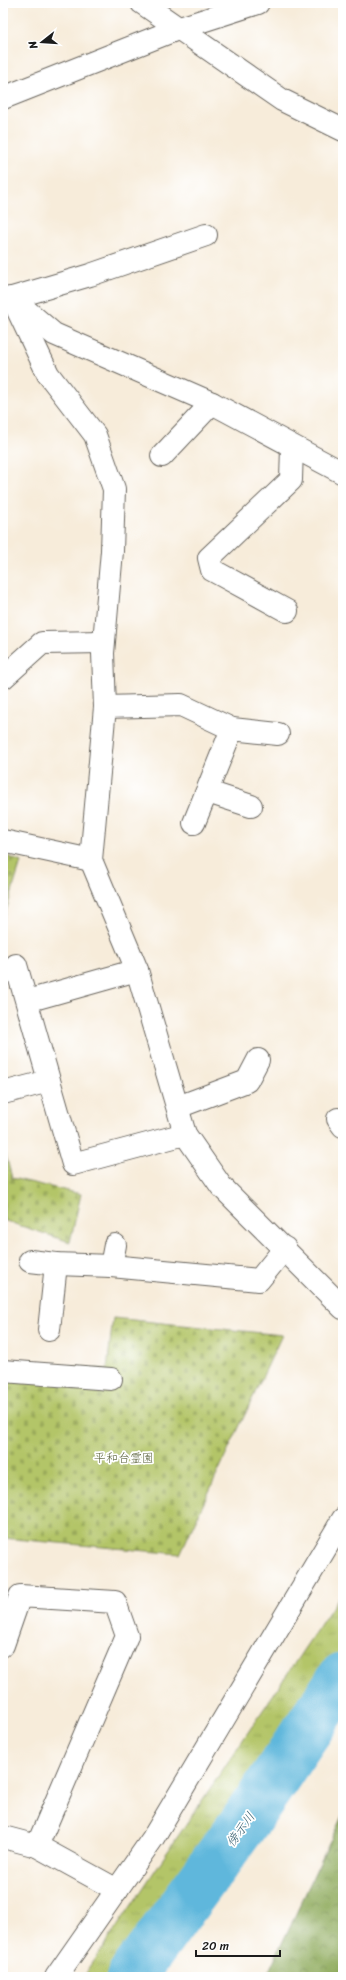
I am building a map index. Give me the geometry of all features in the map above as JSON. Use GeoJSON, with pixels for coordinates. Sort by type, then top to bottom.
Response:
{"type":"FeatureCollection","features":[{"type":"Feature","properties":{"kind":"street"},"geometry":{"type":"LineString","coordinates":[[142,3],[282,100],[343,130]]}},
{"type":"Feature","properties":{"kind":"street"},"geometry":{"type":"LineString","coordinates":[[3,98],[180,28],[258,3]]}},
{"type":"Feature","properties":{"kind":"street"},"geometry":{"type":"LineString","coordinates":[[8,298],[90,275],[206,235]]}},
{"type":"Feature","properties":{"kind":"street"},"geometry":{"type":"LineString","coordinates":[[8,298],[54,334],[212,403],[343,473]]}},
{"type":"Feature","properties":{"kind":"street"},"geometry":{"type":"LineString","coordinates":[[8,298],[48,374],[95,435],[114,489],[112,551],[103,642],[105,707],[91,860],[136,970],[185,1134],[220,1186],[255,1222],[341,1301]]}},
{"type":"Feature","properties":{"kind":"street"},"geometry":{"type":"LineString","coordinates":[[162,456],[212,403]]}},
{"type":"Feature","properties":{"kind":"street"},"geometry":{"type":"LineString","coordinates":[[287,611],[212,570],[209,558],[291,480],[292,447]]}},
{"type":"Feature","properties":{"kind":"street"},"geometry":{"type":"LineString","coordinates":[[3,678],[42,643],[103,642]]}},
{"type":"Feature","properties":{"kind":"street"},"geometry":{"type":"LineString","coordinates":[[105,707],[181,705],[232,729],[278,734]]}},
{"type":"Feature","properties":{"kind":"street"},"geometry":{"type":"LineString","coordinates":[[194,823],[208,792],[232,729]]}},
{"type":"Feature","properties":{"kind":"street"},"geometry":{"type":"LineString","coordinates":[[208,792],[251,806]]}},
{"type":"Feature","properties":{"kind":"street"},"geometry":{"type":"LineString","coordinates":[[3,841],[91,860]]}},
{"type":"Feature","properties":{"kind":"street"},"geometry":{"type":"LineString","coordinates":[[16,965],[73,1164],[185,1134]]}},
{"type":"Feature","properties":{"kind":"street"},"geometry":{"type":"LineString","coordinates":[[27,1000],[136,970]]}},
{"type":"Feature","properties":{"kind":"street"},"geometry":{"type":"LineString","coordinates":[[178,1107],[247,1081],[258,1060]]}},
{"type":"Feature","properties":{"kind":"street"},"geometry":{"type":"LineString","coordinates":[[3,1093],[49,1081]]}},
{"type":"Feature","properties":{"kind":"street"},"geometry":{"type":"LineString","coordinates":[[111,1266],[115,1244]]}},
{"type":"Feature","properties":{"kind":"street"},"geometry":{"type":"LineString","coordinates":[[30,1261],[56,1264],[111,1266],[259,1280],[285,1248]]}},
{"type":"Feature","properties":{"kind":"street"},"geometry":{"type":"LineString","coordinates":[[49,1330],[56,1264]]}},
{"type":"Feature","properties":{"kind":"street"},"geometry":{"type":"LineString","coordinates":[[3,1371],[112,1379]]}},
{"type":"Feature","properties":{"kind":"street"},"geometry":{"type":"LineString","coordinates":[[56,1977],[153,1838],[343,1519]]}},
{"type":"Feature","properties":{"kind":"street"},"geometry":{"type":"LineString","coordinates":[[3,1645],[20,1596],[115,1602],[127,1636],[37,1846]]}},
{"type":"Feature","properties":{"kind":"street"},"geometry":{"type":"LineString","coordinates":[[3,1837],[37,1846],[116,1890]]}},
{"type":"Feature","properties":{"kind":"green space"},"geometry":{"type":"Polygon","coordinates":[[[3,854],[21,862],[3,921],[3,854]]]}},
{"type":"Feature","properties":{"kind":"green space"},"geometry":{"type":"Polygon","coordinates":[[[3,1152],[5,1152],[12,1178],[81,1194],[70,1242],[3,1220],[3,1152]]]}},
{"type":"Feature","properties":{"kind":"green space","name":"平和台霊園"},"geometry":{"type":"Polygon","coordinates":[[[113,1318],[282,1335],[180,1554],[3,1538],[3,1362],[107,1369],[113,1318]]]}},
{"type":"Feature","properties":{"kind":"green space"},"geometry":{"type":"Polygon","coordinates":[[[343,1591],[343,1660],[115,1977],[88,1977],[86,1973],[343,1591]]]}},
{"type":"Feature","properties":{"kind":"green space"},"geometry":{"type":"Polygon","coordinates":[[[343,1814],[343,1977],[266,1977],[343,1814]]]}},
{"type":"Feature","properties":{"kind":"waterway","name":"傍示川"},"geometry":{"type":"LineString","coordinates":[[131,1977],[249,1816],[343,1677]]}}]}
